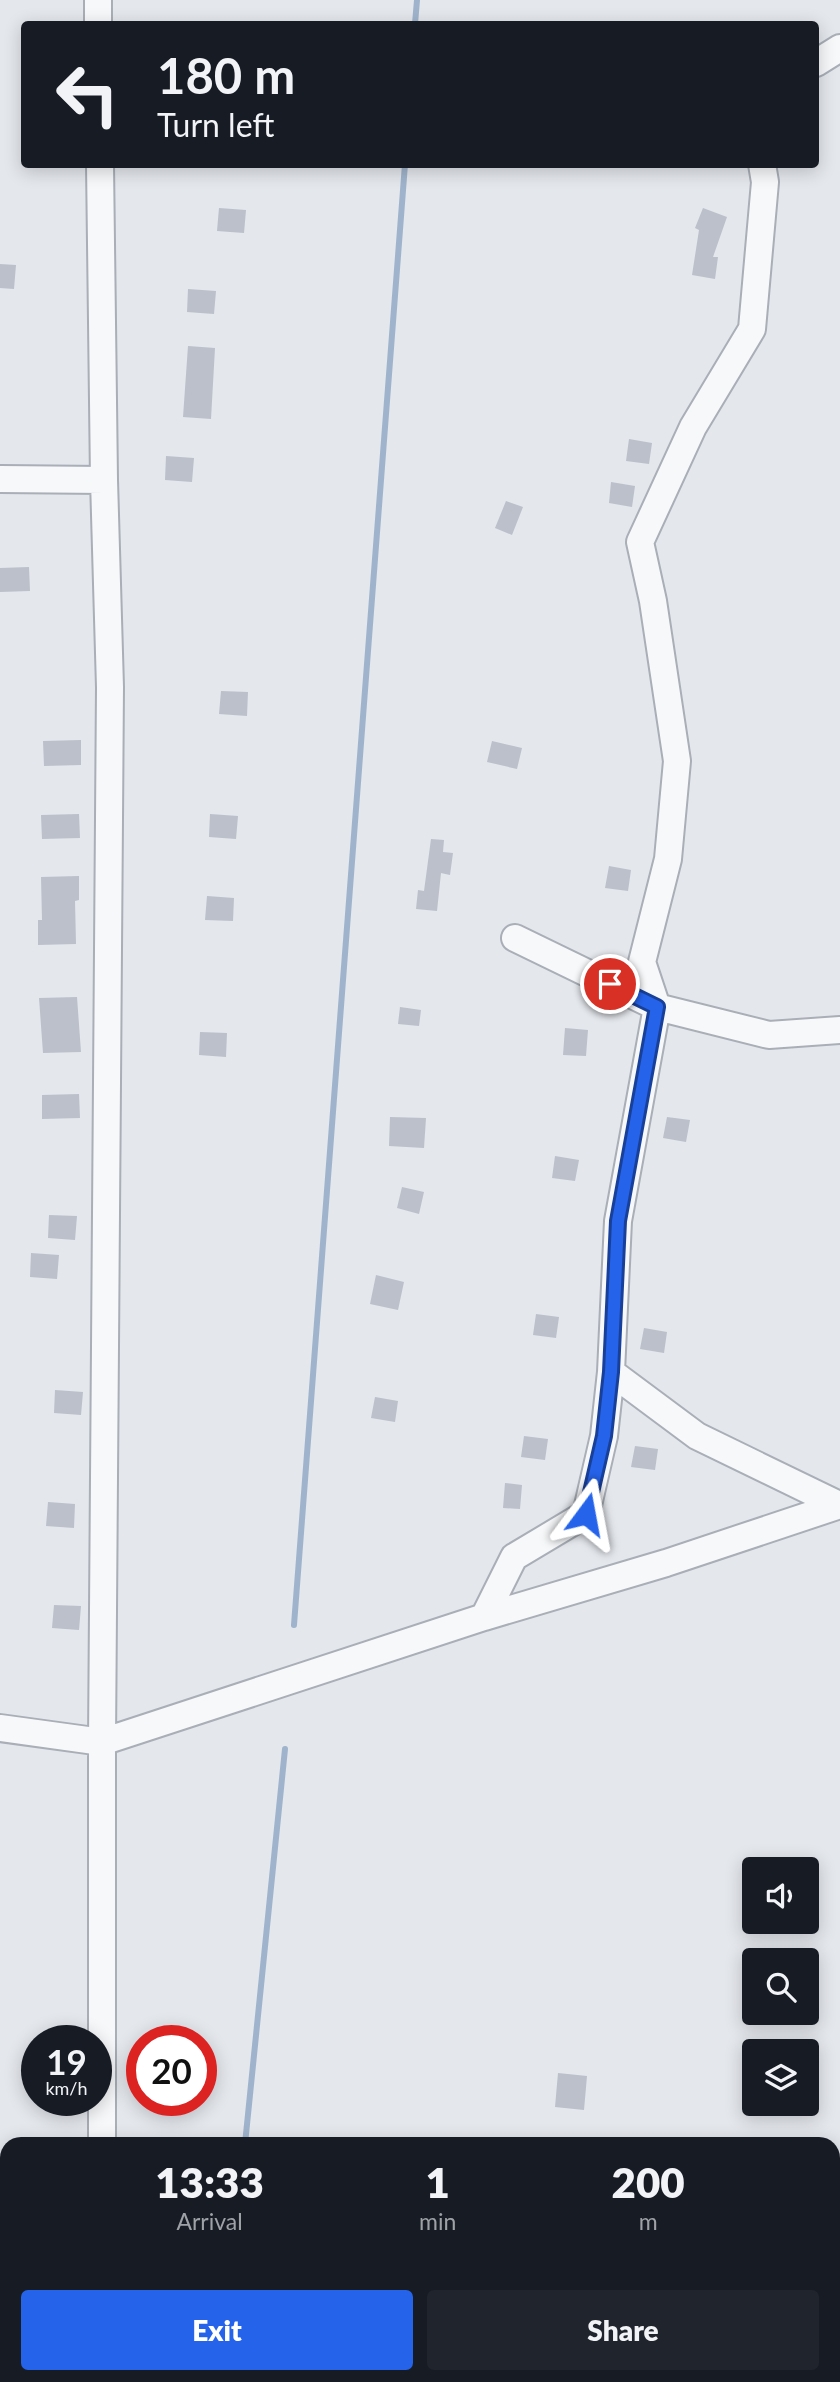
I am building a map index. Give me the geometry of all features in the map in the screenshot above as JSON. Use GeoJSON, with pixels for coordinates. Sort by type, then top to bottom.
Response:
{"type":"FeatureCollection","features":[{"type":"Feature","properties":{"kind":"street"},"geometry":{"type":"LineString","coordinates":[[98,0],[98,21]]}},
{"type":"Feature","properties":{"kind":"street"},"geometry":{"type":"LineString","coordinates":[[819,61],[840,48]]}},
{"type":"Feature","properties":{"kind":"street"},"geometry":{"type":"LineString","coordinates":[[100,168],[110,687],[102,1742],[102,2137]]}},
{"type":"Feature","properties":{"kind":"street"},"geometry":{"type":"LineString","coordinates":[[484,1617],[514,1557],[586,1514],[604,1436],[611,1372],[618,1221],[657,1007],[642,962],[668,859],[677,761],[653,601],[640,542],[693,427],[752,329],[765,182],[763,168]]}},
{"type":"Feature","properties":{"kind":"street"},"geometry":{"type":"LineString","coordinates":[[0,479],[104,480]]}},
{"type":"Feature","properties":{"kind":"street"},"geometry":{"type":"LineString","coordinates":[[515,938],[657,1007],[769,1035],[840,1030]]}},
{"type":"Feature","properties":{"kind":"street"},"geometry":{"type":"LineString","coordinates":[[611,1372],[697,1436],[840,1505]]}},
{"type":"Feature","properties":{"kind":"street"},"geometry":{"type":"LineString","coordinates":[[0,1728],[102,1742],[484,1617],[666,1563],[840,1505]]}},
{"type":"Feature","properties":{"kind":"building"},"geometry":{"type":"Polygon","coordinates":[[[219,208],[246,210],[244,233],[217,231],[219,208]]]}},
{"type":"Feature","properties":{"kind":"building"},"geometry":{"type":"Polygon","coordinates":[[[703,208],[727,217],[713,257],[718,257],[715,279],[692,275],[699,230],[695,228],[703,208]]]}},
{"type":"Feature","properties":{"kind":"building"},"geometry":{"type":"Polygon","coordinates":[[[0,264],[16,265],[14,289],[0,288],[0,264]]]}},
{"type":"Feature","properties":{"kind":"building"},"geometry":{"type":"Polygon","coordinates":[[[188,289],[216,291],[214,314],[187,312],[188,289]]]}},
{"type":"Feature","properties":{"kind":"building"},"geometry":{"type":"Polygon","coordinates":[[[188,346],[215,348],[211,419],[183,417],[188,346]]]}},
{"type":"Feature","properties":{"kind":"building"},"geometry":{"type":"Polygon","coordinates":[[[629,439],[652,443],[649,464],[626,461],[629,439]]]}},
{"type":"Feature","properties":{"kind":"building"},"geometry":{"type":"Polygon","coordinates":[[[166,456],[194,458],[192,482],[165,480],[166,456]]]}},
{"type":"Feature","properties":{"kind":"building"},"geometry":{"type":"Polygon","coordinates":[[[611,482],[635,486],[632,507],[609,503],[611,482]]]}},
{"type":"Feature","properties":{"kind":"building"},"geometry":{"type":"Polygon","coordinates":[[[506,501],[523,507],[512,535],[495,528],[506,501]]]}},
{"type":"Feature","properties":{"kind":"building"},"geometry":{"type":"Polygon","coordinates":[[[29,567],[30,591],[0,592],[0,568],[29,567]]]}},
{"type":"Feature","properties":{"kind":"building"},"geometry":{"type":"Polygon","coordinates":[[[221,691],[248,692],[247,716],[219,714],[221,691]]]}},
{"type":"Feature","properties":{"kind":"building"},"geometry":{"type":"Polygon","coordinates":[[[81,740],[81,765],[44,766],[43,741],[81,740]]]}},
{"type":"Feature","properties":{"kind":"building"},"geometry":{"type":"Polygon","coordinates":[[[492,741],[522,748],[517,769],[487,762],[492,741]]]}},
{"type":"Feature","properties":{"kind":"building"},"geometry":{"type":"Polygon","coordinates":[[[79,814],[80,838],[42,839],[41,815],[79,814]]]}},
{"type":"Feature","properties":{"kind":"building"},"geometry":{"type":"Polygon","coordinates":[[[210,814],[238,816],[236,839],[209,837],[210,814]]]}},
{"type":"Feature","properties":{"kind":"building"},"geometry":{"type":"Polygon","coordinates":[[[431,839],[444,840],[443,852],[453,853],[450,875],[441,873],[437,911],[416,909],[418,890],[424,891],[431,839]]]}},
{"type":"Feature","properties":{"kind":"building"},"geometry":{"type":"Polygon","coordinates":[[[609,866],[631,870],[628,891],[605,888],[609,866]]]}},
{"type":"Feature","properties":{"kind":"building"},"geometry":{"type":"Polygon","coordinates":[[[79,876],[79,900],[75,901],[76,944],[38,945],[38,920],[42,920],[41,877],[79,876]]]}},
{"type":"Feature","properties":{"kind":"building"},"geometry":{"type":"Polygon","coordinates":[[[207,896],[234,898],[233,921],[205,920],[207,896]]]}},
{"type":"Feature","properties":{"kind":"building"},"geometry":{"type":"Polygon","coordinates":[[[77,997],[81,1052],[43,1053],[39,998],[77,997]]]}},
{"type":"Feature","properties":{"kind":"building"},"geometry":{"type":"Polygon","coordinates":[[[400,1007],[421,1010],[419,1026],[398,1024],[400,1007]]]}},
{"type":"Feature","properties":{"kind":"building"},"geometry":{"type":"Polygon","coordinates":[[[565,1028],[588,1030],[586,1056],[563,1055],[565,1028]]]}},
{"type":"Feature","properties":{"kind":"building"},"geometry":{"type":"Polygon","coordinates":[[[200,1032],[227,1033],[226,1057],[199,1055],[200,1032]]]}},
{"type":"Feature","properties":{"kind":"building"},"geometry":{"type":"Polygon","coordinates":[[[79,1094],[80,1118],[42,1119],[42,1095],[79,1094]]]}},
{"type":"Feature","properties":{"kind":"building"},"geometry":{"type":"Polygon","coordinates":[[[390,1117],[426,1118],[424,1148],[389,1146],[390,1117]]]}},
{"type":"Feature","properties":{"kind":"building"},"geometry":{"type":"Polygon","coordinates":[[[667,1117],[690,1120],[686,1142],[663,1138],[667,1117]]]}},
{"type":"Feature","properties":{"kind":"building"},"geometry":{"type":"Polygon","coordinates":[[[555,1156],[579,1160],[575,1181],[552,1178],[555,1156]]]}},
{"type":"Feature","properties":{"kind":"building"},"geometry":{"type":"Polygon","coordinates":[[[402,1187],[424,1192],[419,1214],[397,1208],[402,1187]]]}},
{"type":"Feature","properties":{"kind":"building"},"geometry":{"type":"Polygon","coordinates":[[[49,1215],[77,1216],[75,1240],[48,1238],[49,1215]]]}},
{"type":"Feature","properties":{"kind":"building"},"geometry":{"type":"Polygon","coordinates":[[[31,1253],[59,1255],[57,1279],[30,1277],[31,1253]]]}},
{"type":"Feature","properties":{"kind":"building"},"geometry":{"type":"Polygon","coordinates":[[[376,1275],[404,1282],[398,1310],[370,1304],[376,1275]]]}},
{"type":"Feature","properties":{"kind":"building"},"geometry":{"type":"Polygon","coordinates":[[[536,1314],[559,1317],[556,1338],[533,1335],[536,1314]]]}},
{"type":"Feature","properties":{"kind":"building"},"geometry":{"type":"Polygon","coordinates":[[[644,1328],[667,1332],[664,1353],[640,1349],[644,1328]]]}},
{"type":"Feature","properties":{"kind":"building"},"geometry":{"type":"Polygon","coordinates":[[[55,1390],[83,1392],[81,1415],[54,1413],[55,1390]]]}},
{"type":"Feature","properties":{"kind":"building"},"geometry":{"type":"Polygon","coordinates":[[[375,1397],[398,1401],[395,1422],[371,1418],[375,1397]]]}},
{"type":"Feature","properties":{"kind":"building"},"geometry":{"type":"Polygon","coordinates":[[[524,1436],[548,1439],[545,1460],[521,1457],[524,1436]]]}},
{"type":"Feature","properties":{"kind":"building"},"geometry":{"type":"Polygon","coordinates":[[[635,1446],[658,1449],[655,1470],[631,1467],[635,1446]]]}},
{"type":"Feature","properties":{"kind":"building"},"geometry":{"type":"Polygon","coordinates":[[[505,1483],[522,1485],[520,1509],[503,1508],[505,1483]]]}},
{"type":"Feature","properties":{"kind":"building"},"geometry":{"type":"Polygon","coordinates":[[[48,1502],[75,1504],[74,1528],[46,1526],[48,1502]]]}},
{"type":"Feature","properties":{"kind":"building"},"geometry":{"type":"Polygon","coordinates":[[[54,1605],[81,1606],[79,1630],[52,1628],[54,1605]]]}},
{"type":"Feature","properties":{"kind":"building"},"geometry":{"type":"Polygon","coordinates":[[[558,2073],[587,2076],[584,2110],[555,2107],[558,2073]]]}},
{"type":"Feature","properties":{"kind":"waterway"},"geometry":{"type":"LineString","coordinates":[[415,21],[417,0]]}},
{"type":"Feature","properties":{"kind":"waterway"},"geometry":{"type":"LineString","coordinates":[[294,1625],[405,168]]}},
{"type":"Feature","properties":{"kind":"waterway"},"geometry":{"type":"LineString","coordinates":[[246,2137],[285,1749]]}},
{"type":"Feature","properties":{"kind":"route"},"geometry":{"type":"LineString","coordinates":[[586,1514],[604,1436],[611,1372],[618,1221],[657,1007],[610,984]]}}]}
